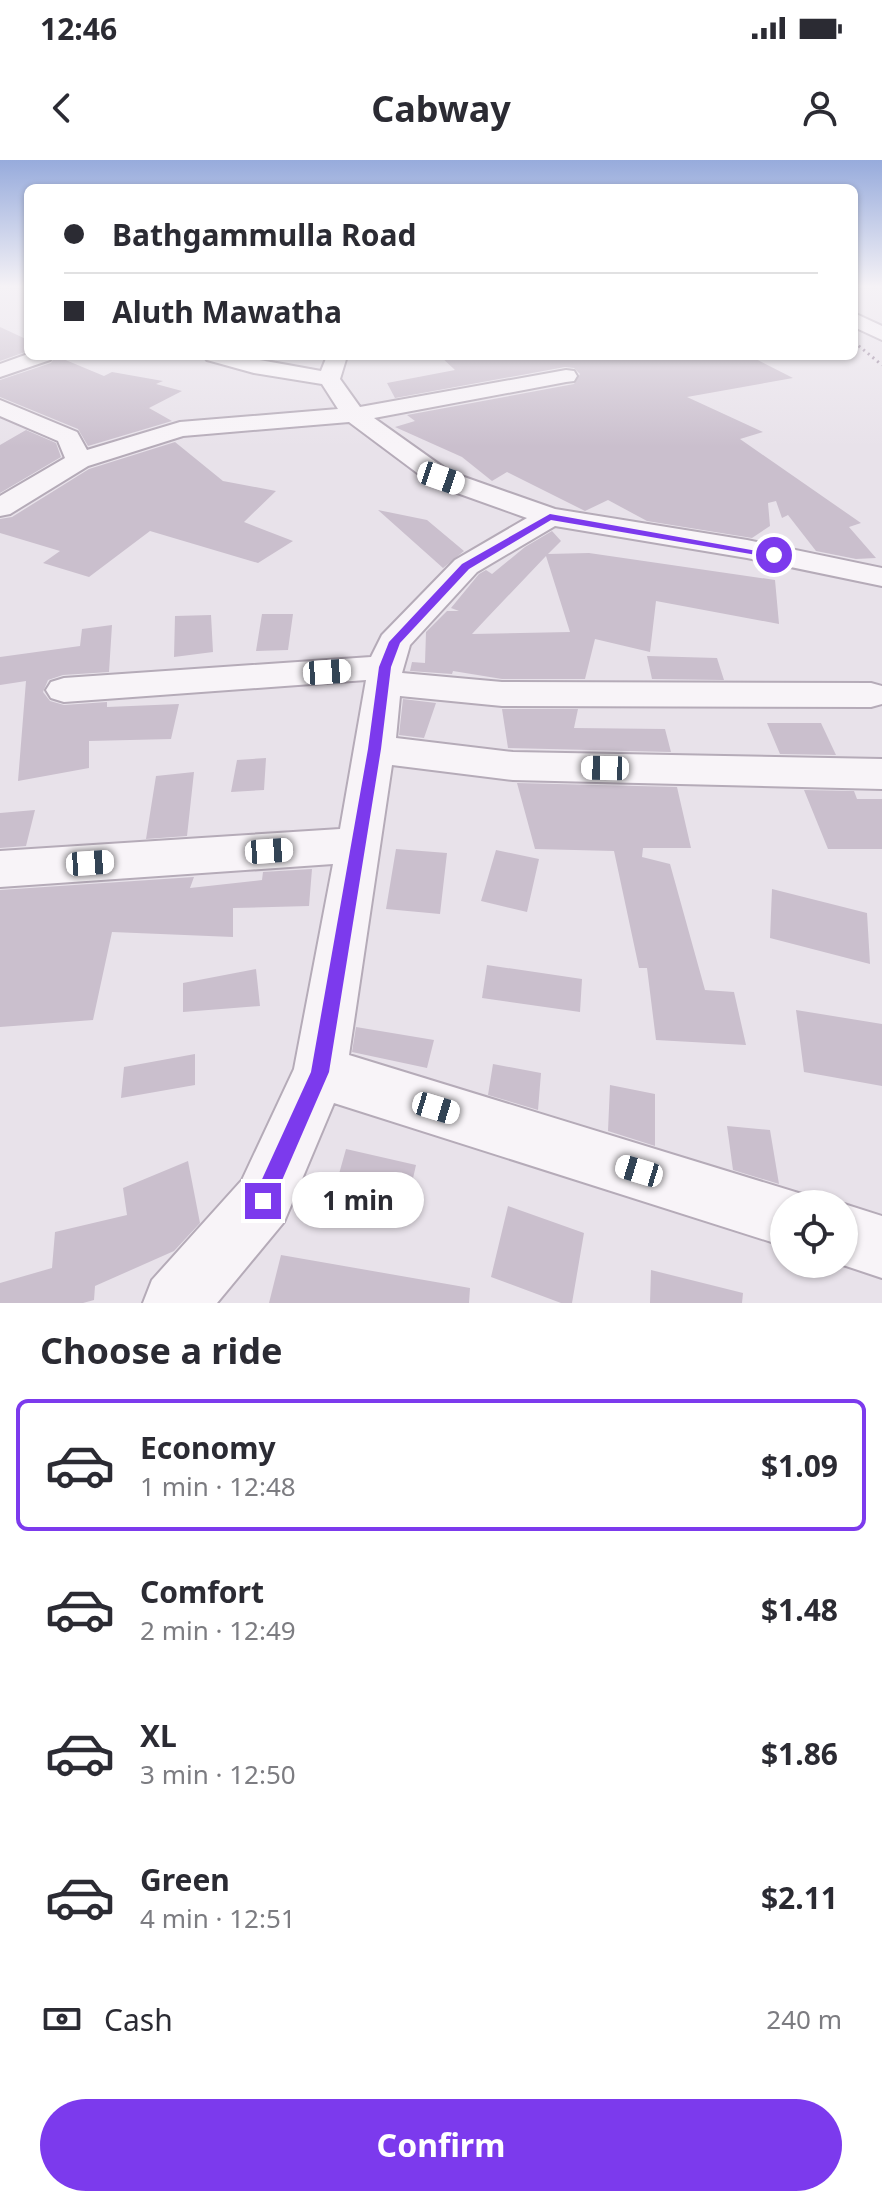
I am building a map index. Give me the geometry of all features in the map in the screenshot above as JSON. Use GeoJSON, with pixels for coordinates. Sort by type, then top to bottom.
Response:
{"type":"FeatureCollection","features":[{"type":"Feature","properties":{"kind":"street"},"geometry":{"type":"LineString","coordinates":[[0,371],[32,360]]}},
{"type":"Feature","properties":{"kind":"street"},"geometry":{"type":"LineString","coordinates":[[229,360],[254,367],[333,368],[354,415],[441,478],[550,517],[747,549],[882,577]]}},
{"type":"Feature","properties":{"kind":"street"},"geometry":{"type":"LineString","coordinates":[[0,508],[79,461],[180,429],[354,415],[566,376]]}},
{"type":"Feature","properties":{"kind":"street"},"geometry":{"type":"LineString","coordinates":[[2,409],[68,437],[79,461]]}},
{"type":"Feature","properties":{"kind":"street"},"geometry":{"type":"LineString","coordinates":[[175,1303],[263,1201],[320,1072],[385,675],[394,642],[466,566],[550,517]]}},
{"type":"Feature","properties":{"kind":"street"},"geometry":{"type":"LineString","coordinates":[[64,690],[385,675],[502,694],[871,695]]}},
{"type":"Feature","properties":{"kind":"street"},"geometry":{"type":"LineString","coordinates":[[375,749],[513,766],[882,774]]}},
{"type":"Feature","properties":{"kind":"street"},"geometry":{"type":"LineString","coordinates":[[0,869],[358,845]]}},
{"type":"Feature","properties":{"kind":"street"},"geometry":{"type":"LineString","coordinates":[[320,1072],[770,1212]]}},
{"type":"Feature","properties":{"kind":"street"},"geometry":{"type":"LineString","coordinates":[[858,1239],[882,1247]]}},
{"type":"Feature","properties":{"kind":"building"},"geometry":{"type":"Polygon","coordinates":[[[0,340],[24,340],[24,352],[0,361],[0,340]]]}},
{"type":"Feature","properties":{"kind":"building"},"geometry":{"type":"Polygon","coordinates":[[[53,360],[66,360],[104,376],[112,372],[163,381],[156,384],[182,391],[149,408],[172,421],[88,446],[78,429],[0,397],[0,380],[53,360]]]}},
{"type":"Feature","properties":{"kind":"building"},"geometry":{"type":"Polygon","coordinates":[[[444,360],[758,360],[793,378],[687,397],[763,432],[740,439],[861,523],[849,527],[876,558],[856,559],[816,551],[788,515],[782,518],[776,501],[768,503],[770,526],[752,538],[647,521],[608,500],[585,511],[507,472],[492,481],[462,457],[395,427],[415,421],[407,415],[574,384],[580,374],[574,368],[565,367],[395,398],[387,383],[455,370],[444,360]]]}},
{"type":"Feature","properties":{"kind":"building"},"geometry":{"type":"Polygon","coordinates":[[[26,430],[56,443],[61,457],[0,493],[0,445],[26,430]]]}},
{"type":"Feature","properties":{"kind":"building"},"geometry":{"type":"Polygon","coordinates":[[[175,442],[223,481],[276,491],[244,522],[293,541],[258,563],[150,531],[89,577],[43,563],[60,551],[0,533],[0,519],[12,517],[89,469],[175,442]]]}},
{"type":"Feature","properties":{"kind":"building"},"geometry":{"type":"Polygon","coordinates":[[[378,510],[427,520],[464,551],[443,568],[378,510]]]}},
{"type":"Feature","properties":{"kind":"building"},"geometry":{"type":"Polygon","coordinates":[[[552,531],[561,541],[548,554],[589,553],[775,580],[779,624],[656,601],[650,652],[595,639],[585,679],[502,679],[453,671],[452,674],[410,671],[412,662],[425,663],[426,632],[447,611],[459,611],[451,608],[479,574],[486,570],[492,574],[525,547],[552,531]],[[546,556],[472,634],[570,632],[546,556]]]}},
{"type":"Feature","properties":{"kind":"building"},"geometry":{"type":"Polygon","coordinates":[[[262,614],[293,614],[288,650],[256,651],[262,614]]]}},
{"type":"Feature","properties":{"kind":"building"},"geometry":{"type":"Polygon","coordinates":[[[211,615],[213,652],[174,657],[175,616],[211,615]]]}},
{"type":"Feature","properties":{"kind":"building"},"geometry":{"type":"Polygon","coordinates":[[[112,625],[109,672],[63,675],[48,680],[43,692],[50,701],[64,705],[107,702],[107,707],[179,704],[171,739],[89,741],[89,768],[18,781],[26,681],[0,685],[0,657],[80,646],[82,629],[112,625]]]}},
{"type":"Feature","properties":{"kind":"building"},"geometry":{"type":"Polygon","coordinates":[[[647,656],[717,658],[724,680],[652,679],[647,656]]]}},
{"type":"Feature","properties":{"kind":"building"},"geometry":{"type":"Polygon","coordinates":[[[403,699],[436,703],[424,738],[399,735],[403,699]]]}},
{"type":"Feature","properties":{"kind":"building"},"geometry":{"type":"Polygon","coordinates":[[[502,709],[578,709],[574,728],[665,729],[671,752],[508,748],[502,709]]]}},
{"type":"Feature","properties":{"kind":"building"},"geometry":{"type":"Polygon","coordinates":[[[767,723],[821,723],[836,755],[780,754],[767,723]]]}},
{"type":"Feature","properties":{"kind":"building"},"geometry":{"type":"Polygon","coordinates":[[[266,758],[264,790],[231,792],[237,760],[266,758]]]}},
{"type":"Feature","properties":{"kind":"building"},"geometry":{"type":"Polygon","coordinates":[[[194,772],[187,836],[146,839],[156,776],[194,772]]]}},
{"type":"Feature","properties":{"kind":"building"},"geometry":{"type":"Polygon","coordinates":[[[517,783],[677,787],[691,848],[643,848],[642,857],[670,864],[705,990],[734,992],[746,1045],[656,1040],[647,968],[639,968],[614,851],[535,849],[517,783]]]}},
{"type":"Feature","properties":{"kind":"building"},"geometry":{"type":"Polygon","coordinates":[[[804,790],[854,791],[857,799],[882,799],[882,849],[828,849],[804,790]]]}},
{"type":"Feature","properties":{"kind":"building"},"geometry":{"type":"Polygon","coordinates":[[[35,810],[26,846],[0,848],[0,813],[35,810]]]}},
{"type":"Feature","properties":{"kind":"building"},"geometry":{"type":"Polygon","coordinates":[[[396,849],[447,853],[440,914],[386,909],[396,849]]]}},
{"type":"Feature","properties":{"kind":"building"},"geometry":{"type":"Polygon","coordinates":[[[496,850],[539,859],[527,912],[481,901],[496,850]]]}},
{"type":"Feature","properties":{"kind":"building"},"geometry":{"type":"Polygon","coordinates":[[[312,869],[309,906],[233,908],[233,937],[112,932],[93,1020],[0,1027],[0,890],[194,877],[190,888],[262,880],[263,872],[312,869]]]}},
{"type":"Feature","properties":{"kind":"building"},"geometry":{"type":"Polygon","coordinates":[[[772,889],[867,913],[870,964],[770,938],[772,889]]]}},
{"type":"Feature","properties":{"kind":"building"},"geometry":{"type":"Polygon","coordinates":[[[487,965],[582,979],[580,1012],[482,998],[487,965]]]}},
{"type":"Feature","properties":{"kind":"building"},"geometry":{"type":"Polygon","coordinates":[[[256,969],[260,1006],[183,1012],[183,983],[256,969]]]}},
{"type":"Feature","properties":{"kind":"building"},"geometry":{"type":"Polygon","coordinates":[[[796,1010],[882,1024],[882,1086],[804,1072],[796,1010]]]}},
{"type":"Feature","properties":{"kind":"building"},"geometry":{"type":"Polygon","coordinates":[[[356,1027],[434,1040],[427,1068],[352,1052],[356,1027]]]}},
{"type":"Feature","properties":{"kind":"building"},"geometry":{"type":"Polygon","coordinates":[[[195,1054],[195,1085],[121,1098],[124,1067],[195,1054]]]}},
{"type":"Feature","properties":{"kind":"building"},"geometry":{"type":"Polygon","coordinates":[[[493,1064],[541,1073],[538,1110],[488,1095],[493,1064]]]}},
{"type":"Feature","properties":{"kind":"building"},"geometry":{"type":"Polygon","coordinates":[[[610,1085],[655,1094],[655,1146],[608,1131],[610,1085]]]}},
{"type":"Feature","properties":{"kind":"building"},"geometry":{"type":"Polygon","coordinates":[[[727,1126],[770,1130],[779,1184],[733,1170],[727,1126]]]}},
{"type":"Feature","properties":{"kind":"building"},"geometry":{"type":"Polygon","coordinates":[[[346,1149],[416,1165],[403,1223],[330,1206],[346,1149]]]}},
{"type":"Feature","properties":{"kind":"building"},"geometry":{"type":"Polygon","coordinates":[[[188,1161],[200,1223],[174,1251],[95,1286],[94,1300],[83,1303],[0,1303],[0,1283],[52,1268],[55,1232],[127,1215],[123,1188],[188,1161]]]}},
{"type":"Feature","properties":{"kind":"building"},"geometry":{"type":"Polygon","coordinates":[[[508,1206],[584,1233],[572,1303],[561,1303],[491,1277],[508,1206]]]}},
{"type":"Feature","properties":{"kind":"building"},"geometry":{"type":"Polygon","coordinates":[[[281,1255],[470,1288],[469,1303],[269,1303],[281,1255]]]}},
{"type":"Feature","properties":{"kind":"building"},"geometry":{"type":"Polygon","coordinates":[[[651,1270],[743,1293],[742,1303],[650,1303],[651,1270]]]}},
{"type":"Feature","properties":{"kind":"railway"},"geometry":{"type":"LineString","coordinates":[[858,345],[882,365]]}},
{"type":"Feature","properties":{"kind":"route"},"geometry":{"type":"LineString","coordinates":[[263,1201],[320,1072],[375,749],[385,667],[394,642],[466,566],[550,517],[774,555]]}}]}
